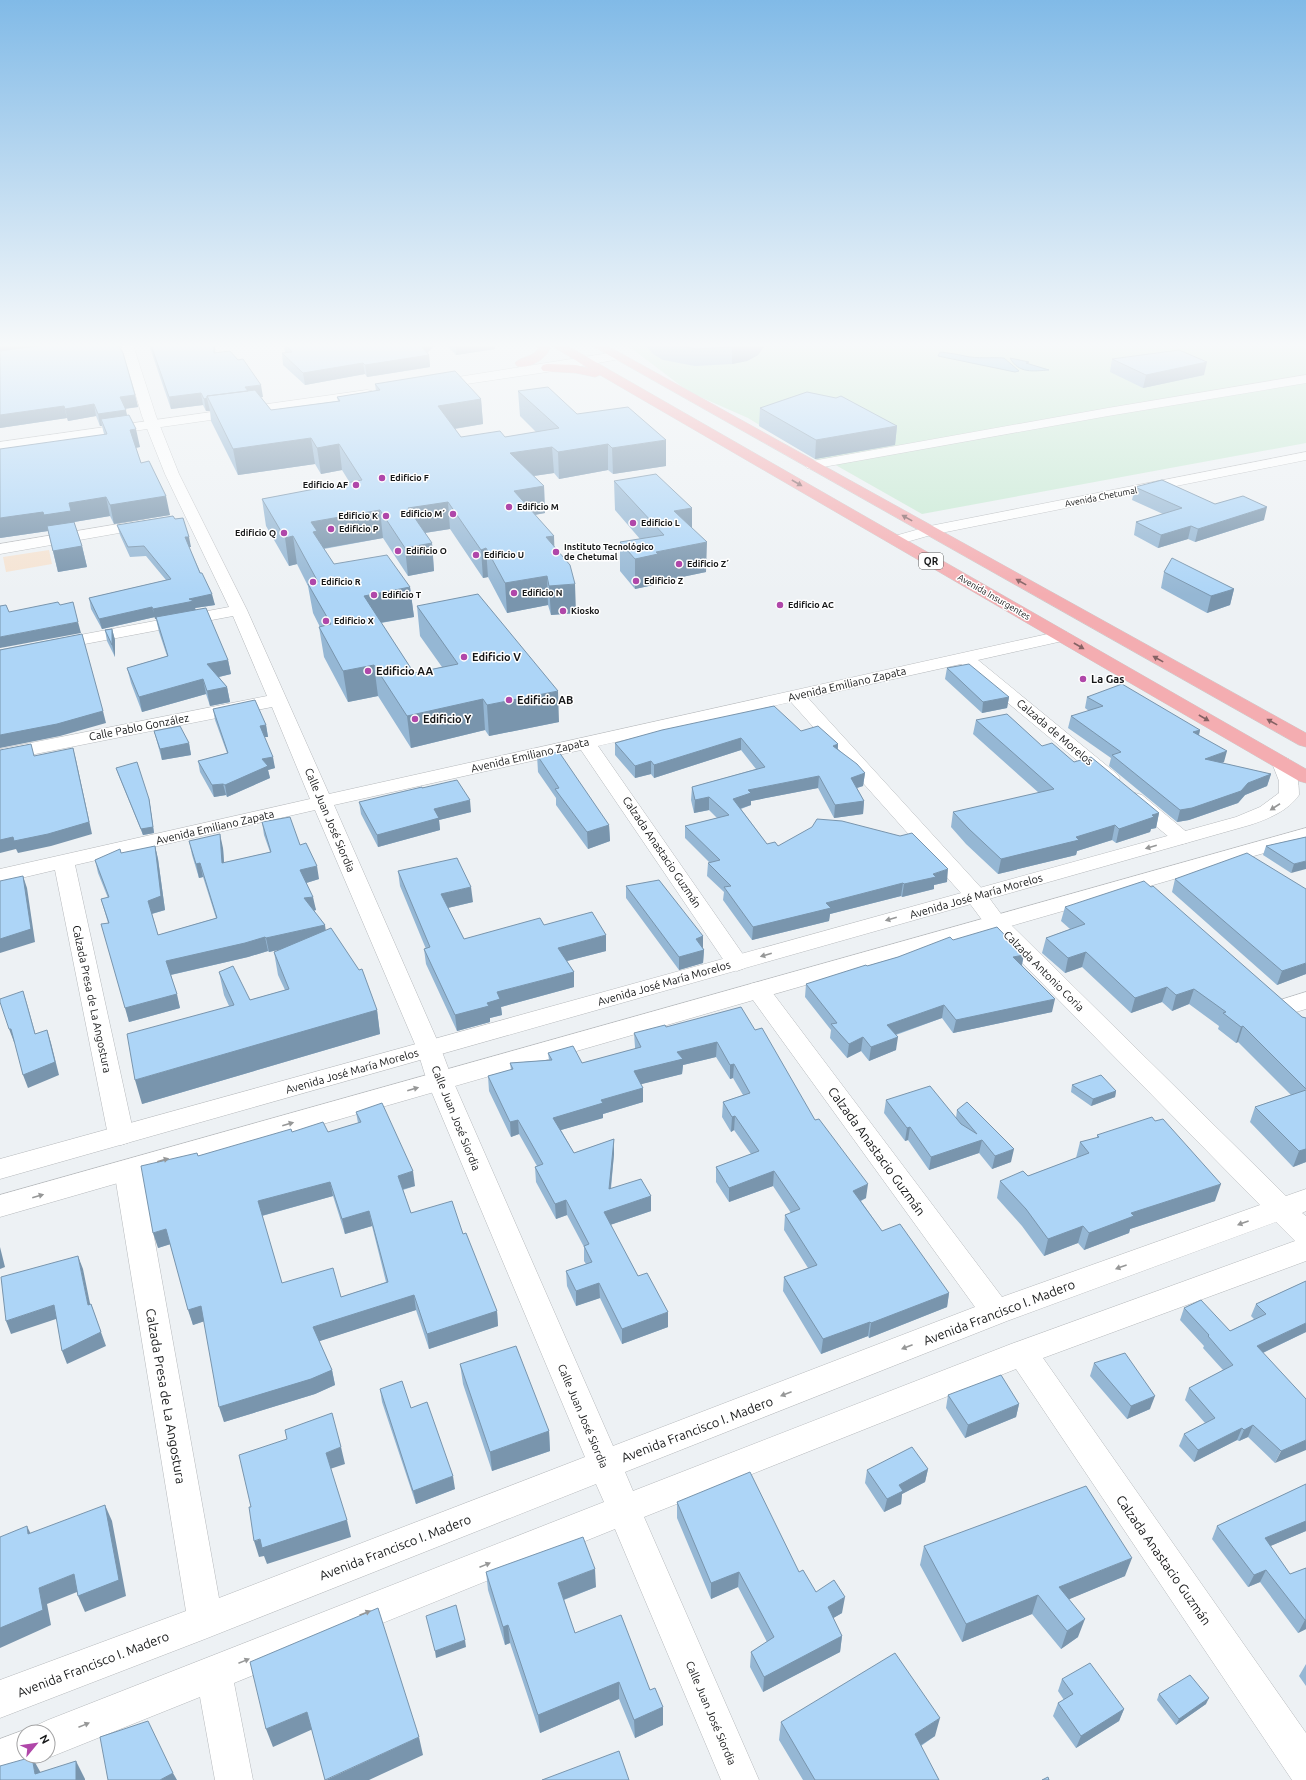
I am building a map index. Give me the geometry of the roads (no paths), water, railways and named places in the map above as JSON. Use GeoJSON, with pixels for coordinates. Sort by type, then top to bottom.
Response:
{"type":"FeatureCollection","features":[{"type":"Feature","properties":{"kind":"main road","name":"Avenida Insurgentes"},"geometry":{"type":"LineString","coordinates":[[701,428],[1306,777]]}},
{"type":"Feature","properties":{"kind":"main road","name":"QR"},"geometry":{"type":"LineString","coordinates":[[745,428],[1306,741]]}},
{"type":"Feature","properties":{"kind":"main road"},"geometry":{"type":"LineString","coordinates":[[1012,608],[1046,596]]}},
{"type":"Feature","properties":{"kind":"main road"},"geometry":{"type":"LineString","coordinates":[[1174,701],[1210,687]]}},
{"type":"Feature","properties":{"kind":"street"},"geometry":{"type":"LineString","coordinates":[[0,436],[75,428]]}},
{"type":"Feature","properties":{"kind":"street"},"geometry":{"type":"LineString","coordinates":[[0,446],[104,428]]}},
{"type":"Feature","properties":{"kind":"street","name":"Calle Juan José Siordia"},"geometry":{"type":"LineString","coordinates":[[154,428],[172,474],[185,518],[239,610],[429,1049],[440,1081],[740,1780]]}},
{"type":"Feature","properties":{"kind":"street"},"geometry":{"type":"LineString","coordinates":[[812,465],[1018,428]]}},
{"type":"Feature","properties":{"kind":"street","name":"Avenida Chetumal"},"geometry":{"type":"LineString","coordinates":[[896,540],[930,531],[1306,456]]}},
{"type":"Feature","properties":{"kind":"street"},"geometry":{"type":"LineString","coordinates":[[0,549],[162,522]]}},
{"type":"Feature","properties":{"kind":"street"},"geometry":{"type":"LineString","coordinates":[[0,655],[239,610]]}},
{"type":"Feature","properties":{"kind":"street","name":"Avenida Emiliano Zapata"},"geometry":{"type":"LineString","coordinates":[[0,876],[586,742],[1061,636]]}},
{"type":"Feature","properties":{"kind":"street","name":"Calzada de Morelos"},"geometry":{"type":"LineString","coordinates":[[965,658],[1182,838]]}},
{"type":"Feature","properties":{"kind":"street","name":"Calzada Antonio Coria"},"geometry":{"type":"LineString","coordinates":[[796,696],[976,896],[996,923],[1294,1205],[1306,1234]]}},
{"type":"Feature","properties":{"kind":"street","name":"Calle Pablo González"},"geometry":{"type":"LineString","coordinates":[[0,755],[277,700]]}},
{"type":"Feature","properties":{"kind":"street","name":"Calzada Anastacio Guzmán"},"geometry":{"type":"LineString","coordinates":[[586,742],[738,963]]}},
{"type":"Feature","properties":{"kind":"street","name":"Avenida José María Morelos"},"geometry":{"type":"LineString","coordinates":[[0,1169],[1243,822],[1264,814],[1278,806],[1289,795],[1289,781],[1282,763]]}},
{"type":"Feature","properties":{"kind":"street"},"geometry":{"type":"LineString","coordinates":[[0,1206],[1143,881],[1251,859],[1282,839],[1306,834]]}},
{"type":"Feature","properties":{"kind":"street","name":"Calzada Presa de La Angostura"},"geometry":{"type":"LineString","coordinates":[[64,862],[121,1136]]}},
{"type":"Feature","properties":{"kind":"street"},"geometry":{"type":"LineString","coordinates":[[1143,881],[1161,896]]}},
{"type":"Feature","properties":{"kind":"street","name":"Calzada Anastacio Guzmán"},"geometry":{"type":"LineString","coordinates":[[758,990],[996,1312]]}},
{"type":"Feature","properties":{"kind":"street"},"geometry":{"type":"LineString","coordinates":[[1268,992],[1298,1010]]}},
{"type":"Feature","properties":{"kind":"street","name":"Calzada Presa de La Angostura"},"geometry":{"type":"LineString","coordinates":[[128,1170],[205,1621]]}},
{"type":"Feature","properties":{"kind":"street","name":"Avenida Francisco I. Madero"},"geometry":{"type":"LineString","coordinates":[[0,1699],[205,1621],[996,1312],[1294,1205]]}},
{"type":"Feature","properties":{"kind":"street"},"geometry":{"type":"LineString","coordinates":[[56,1736],[623,1510],[1022,1354],[1306,1249]]}},
{"type":"Feature","properties":{"kind":"street","name":"Calzada Anastacio Guzmán"},"geometry":{"type":"LineString","coordinates":[[1022,1354],[1306,1766]]}},
{"type":"Feature","properties":{"kind":"street"},"geometry":{"type":"LineString","coordinates":[[214,1673],[234,1780]]}},
{"type":"Feature","properties":{"kind":"street"},"geometry":{"type":"LineString","coordinates":[[0,1758],[16,1752]]}},
{"type":"Feature","properties":{"kind":"place","name":"Edificio F"},"geometry":{"type":"Point","coordinates":[382,478]}},
{"type":"Feature","properties":{"kind":"place","name":"Edificio AF"},"geometry":{"type":"Point","coordinates":[356,485]}},
{"type":"Feature","properties":{"kind":"place","name":"Edificio M"},"geometry":{"type":"Point","coordinates":[509,507]}},
{"type":"Feature","properties":{"kind":"place","name":"Edificio M´"},"geometry":{"type":"Point","coordinates":[453,514]}},
{"type":"Feature","properties":{"kind":"place","name":"Edificio K"},"geometry":{"type":"Point","coordinates":[386,516]}},
{"type":"Feature","properties":{"kind":"place","name":"Edificio L"},"geometry":{"type":"Point","coordinates":[633,523]}},
{"type":"Feature","properties":{"kind":"place","name":"Edificio P"},"geometry":{"type":"Point","coordinates":[331,529]}},
{"type":"Feature","properties":{"kind":"place","name":"Edificio Q"},"geometry":{"type":"Point","coordinates":[284,533]}},
{"type":"Feature","properties":{"kind":"place","name":"Edificio O"},"geometry":{"type":"Point","coordinates":[398,551]}},
{"type":"Feature","properties":{"kind":"place","name":"Instituto Tecnológico de Chetumal"},"geometry":{"type":"Point","coordinates":[556,552]}},
{"type":"Feature","properties":{"kind":"place","name":"Edificio U"},"geometry":{"type":"Point","coordinates":[476,555]}},
{"type":"Feature","properties":{"kind":"place","name":"Edificio Z´"},"geometry":{"type":"Point","coordinates":[679,564]}},
{"type":"Feature","properties":{"kind":"place","name":"Edificio Z"},"geometry":{"type":"Point","coordinates":[636,581]}},
{"type":"Feature","properties":{"kind":"place","name":"Edificio R"},"geometry":{"type":"Point","coordinates":[313,582]}},
{"type":"Feature","properties":{"kind":"place","name":"Edificio N"},"geometry":{"type":"Point","coordinates":[514,593]}},
{"type":"Feature","properties":{"kind":"place","name":"Edificio T"},"geometry":{"type":"Point","coordinates":[374,595]}},
{"type":"Feature","properties":{"kind":"place","name":"Edificio AC"},"geometry":{"type":"Point","coordinates":[780,605]}},
{"type":"Feature","properties":{"kind":"place","name":"Kiosko"},"geometry":{"type":"Point","coordinates":[563,611]}},
{"type":"Feature","properties":{"kind":"place","name":"Edificio X"},"geometry":{"type":"Point","coordinates":[326,621]}},
{"type":"Feature","properties":{"kind":"place","name":"Edificio V"},"geometry":{"type":"Point","coordinates":[464,657]}},
{"type":"Feature","properties":{"kind":"place","name":"Edificio AA"},"geometry":{"type":"Point","coordinates":[368,671]}},
{"type":"Feature","properties":{"kind":"place","name":"La Gas"},"geometry":{"type":"Point","coordinates":[1083,679]}},
{"type":"Feature","properties":{"kind":"place","name":"Edificio AB"},"geometry":{"type":"Point","coordinates":[509,700]}},
{"type":"Feature","properties":{"kind":"place","name":"Edificio Y"},"geometry":{"type":"Point","coordinates":[415,719]}}]}
